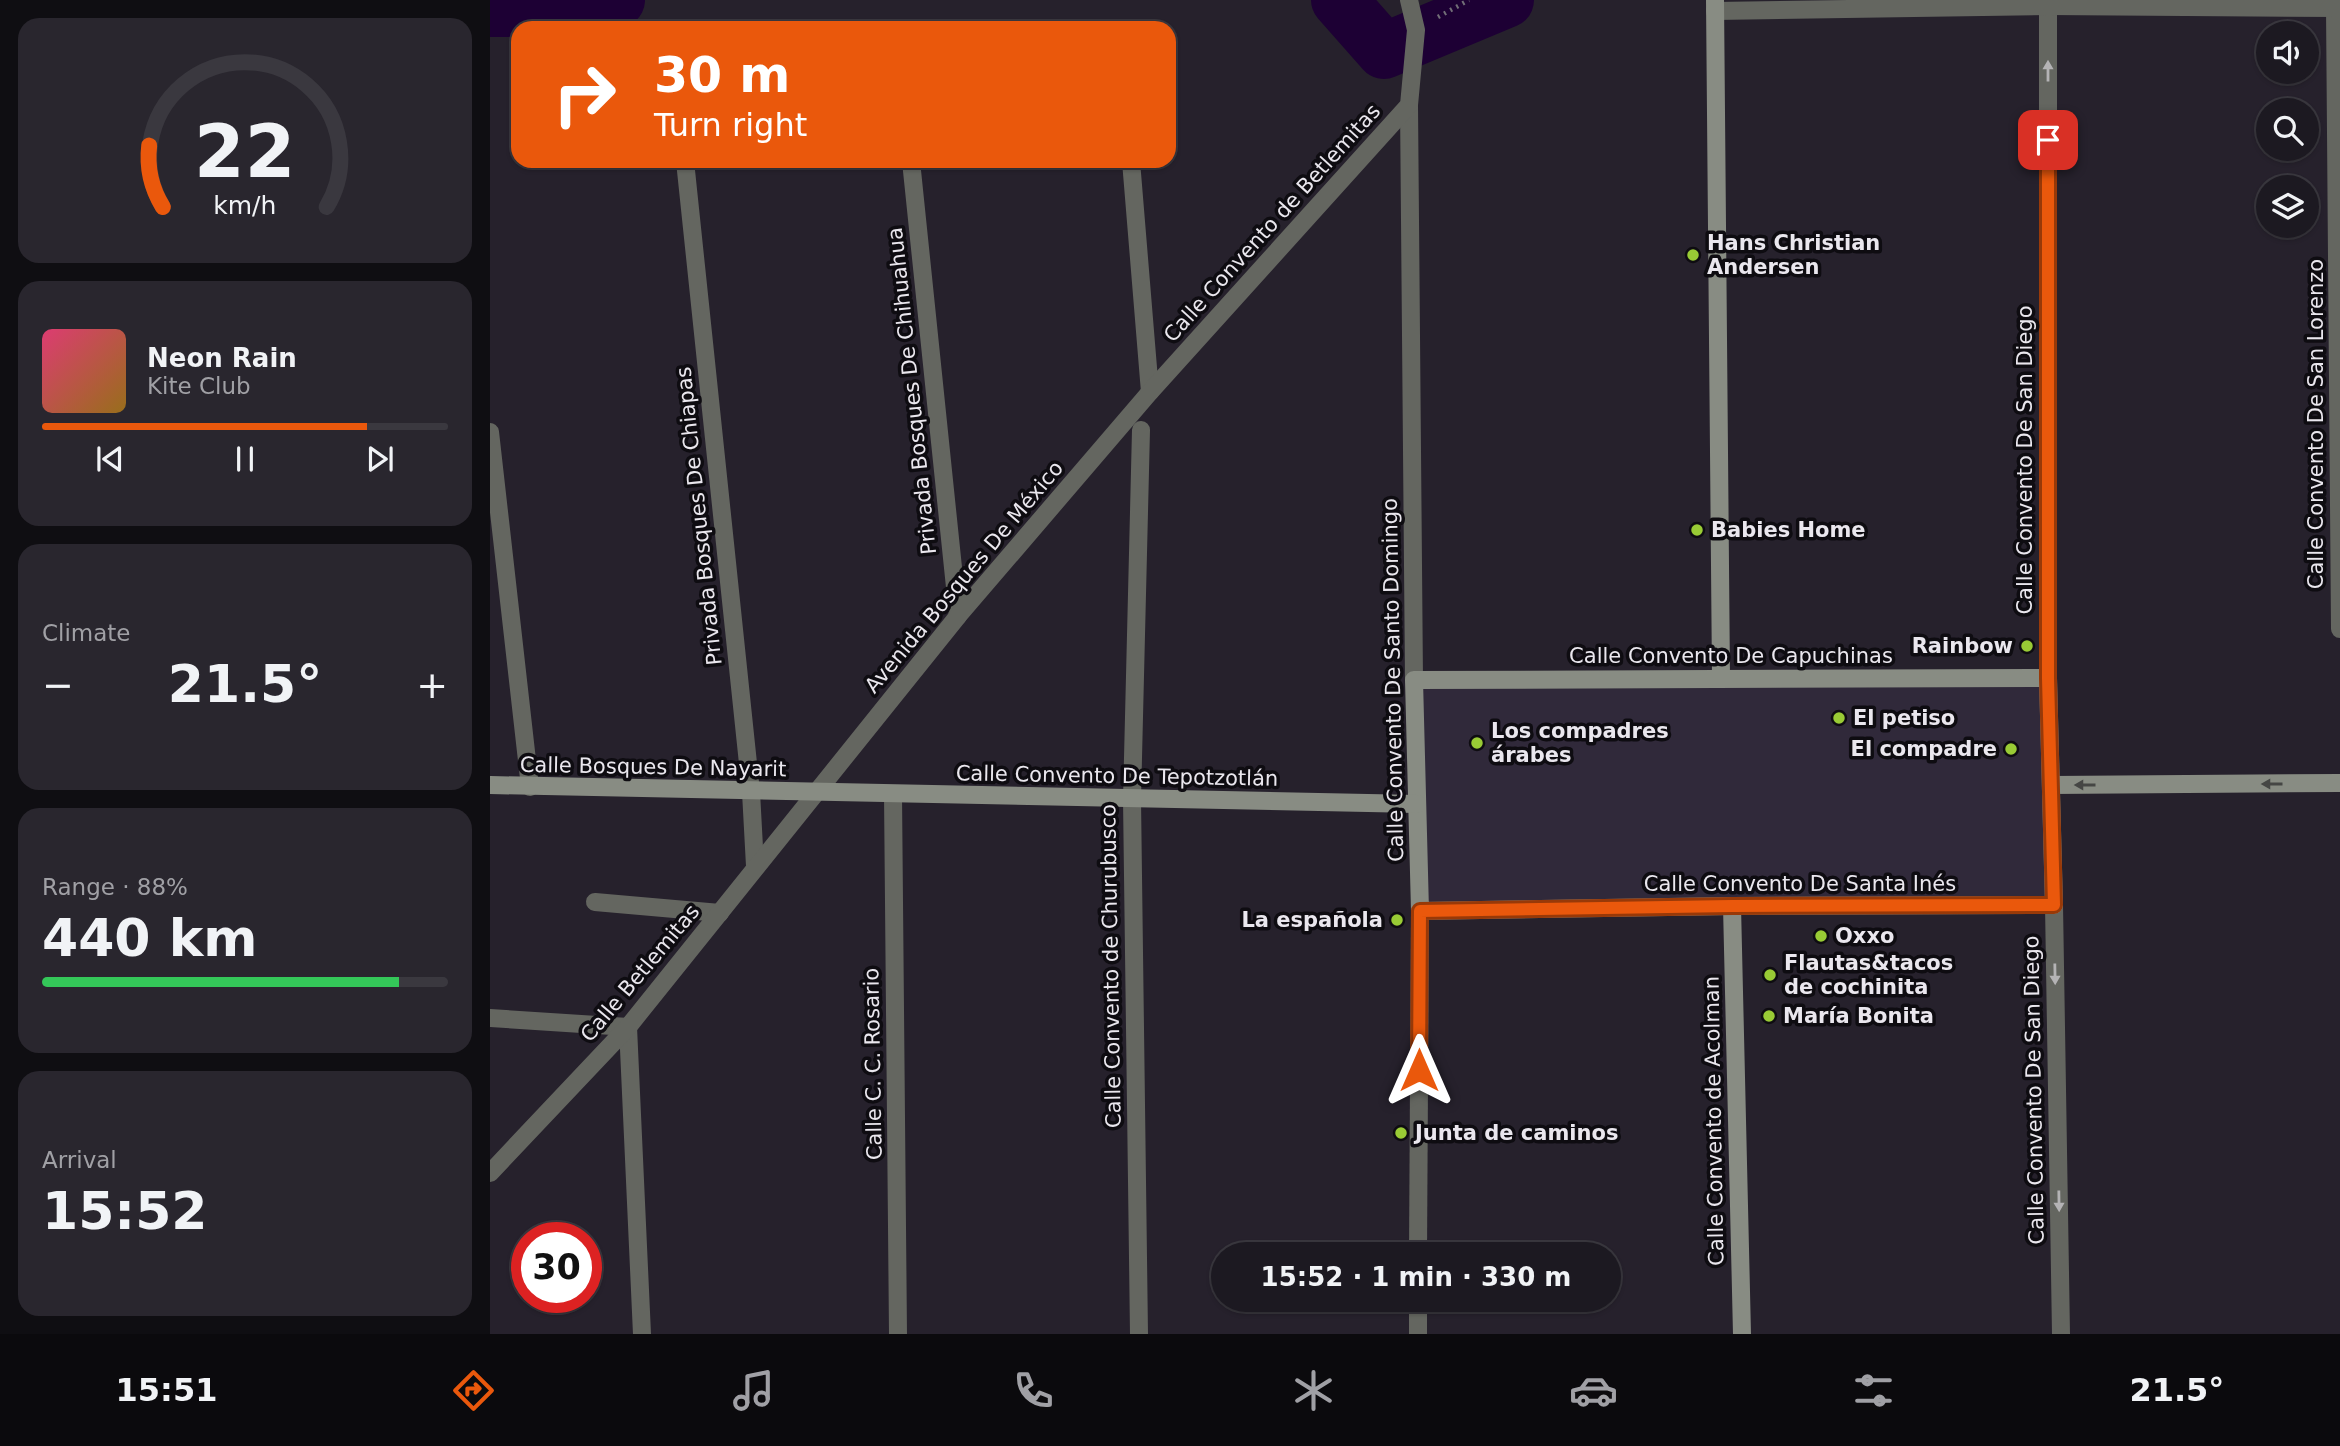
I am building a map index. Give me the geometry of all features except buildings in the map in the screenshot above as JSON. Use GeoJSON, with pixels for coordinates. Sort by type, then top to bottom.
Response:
{"type":"FeatureCollection","features":[{"type":"Feature","properties":{"kind":"street"},"geometry":{"type":"LineString","coordinates":[[1409,0],[1416,30]]}},
{"type":"Feature","properties":{"kind":"street"},"geometry":{"type":"LineString","coordinates":[[1721,678],[1715,6],[2337,8]]}},
{"type":"Feature","properties":{"kind":"street","name":"Calle Convento De San Diego"},"geometry":{"type":"LineString","coordinates":[[2048,6],[2048,678],[2061,1334]]}},
{"type":"Feature","properties":{"kind":"street","name":"Calle Convento De San Lorenzo"},"geometry":{"type":"LineString","coordinates":[[2337,8],[2340,629]]}},
{"type":"Feature","properties":{"kind":"street","name":"Calle Convento de Betlemitas"},"geometry":{"type":"LineString","coordinates":[[1150,392],[1409,105],[1416,30]]}},
{"type":"Feature","properties":{"kind":"street","name":"Calle Convento De Santo Domingo"},"geometry":{"type":"LineString","coordinates":[[1409,105],[1414,680],[1420,911],[1418,1242]]}},
{"type":"Feature","properties":{"kind":"street","name":"Privada Bosques De Chiapas"},"geometry":{"type":"LineString","coordinates":[[686,168],[751,792],[755,866]]}},
{"type":"Feature","properties":{"kind":"street","name":"Privada Bosques De Chihuahua"},"geometry":{"type":"LineString","coordinates":[[912,168],[958,616]]}},
{"type":"Feature","properties":{"kind":"street"},"geometry":{"type":"LineString","coordinates":[[1132,168],[1150,392]]}},
{"type":"Feature","properties":{"kind":"street","name":"Avenida Bosques De México"},"geometry":{"type":"LineString","coordinates":[[816,793],[958,616],[1150,392]]}},
{"type":"Feature","properties":{"kind":"street","name":"Calle Convento de Churubusco"},"geometry":{"type":"LineString","coordinates":[[1139,1334],[1132,799],[1141,430]]}},
{"type":"Feature","properties":{"kind":"street"},"geometry":{"type":"LineString","coordinates":[[490,432],[530,787]]}},
{"type":"Feature","properties":{"kind":"street","name":"Calle Convento De Capuchinas"},"geometry":{"type":"LineString","coordinates":[[1414,680],[2048,678]]}},
{"type":"Feature","properties":{"kind":"street"},"geometry":{"type":"LineString","coordinates":[[2051,785],[2340,783]]}},
{"type":"Feature","properties":{"kind":"street","name":"Calle Bosques De Nayarit"},"geometry":{"type":"LineString","coordinates":[[490,785],[816,793]]}},
{"type":"Feature","properties":{"kind":"street","name":"Calle Convento De Tepotzotlán"},"geometry":{"type":"LineString","coordinates":[[816,793],[1417,804]]}},
{"type":"Feature","properties":{"kind":"street","name":"Calle Betlemitas"},"geometry":{"type":"LineString","coordinates":[[490,1173],[628,1027],[816,793]]}},
{"type":"Feature","properties":{"kind":"street","name":"Calle C. C. Rosario"},"geometry":{"type":"LineString","coordinates":[[893,794],[898,1334]]}},
{"type":"Feature","properties":{"kind":"street"},"geometry":{"type":"LineString","coordinates":[[595,901],[720,913]]}},
{"type":"Feature","properties":{"kind":"street","name":"Calle Convento De Santa Inés"},"geometry":{"type":"LineString","coordinates":[[1420,911],[2054,905]]}},
{"type":"Feature","properties":{"kind":"street","name":"Calle Convento de Acolman"},"geometry":{"type":"LineString","coordinates":[[1732,906],[1742,1334]]}},
{"type":"Feature","properties":{"kind":"street"},"geometry":{"type":"LineString","coordinates":[[490,1018],[628,1027],[642,1334]]}},
{"type":"Feature","properties":{"kind":"street"},"geometry":{"type":"LineString","coordinates":[[1418,1312],[1418,1334]]}},
{"type":"Feature","properties":{"kind":"path"},"geometry":{"type":"LineString","coordinates":[[1416,30],[1469,0]]}},
{"type":"Feature","properties":{"kind":"shaded area"},"geometry":{"type":"Polygon","coordinates":[[[2048,678],[2054,905],[1420,911],[1414,680],[2048,678]]]}},
{"type":"Feature","properties":{"kind":"waterway"},"geometry":{"type":"LineString","coordinates":[[490,9],[591,9],[617,0]]}},
{"type":"Feature","properties":{"kind":"waterway"},"geometry":{"type":"LineString","coordinates":[[1339,0],[1384,51],[1506,0]]}},
{"type":"Feature","properties":{"kind":"place","name":"Hans Christian Andersen"},"geometry":{"type":"Point","coordinates":[1693,255]}},
{"type":"Feature","properties":{"kind":"place","name":"Babies Home"},"geometry":{"type":"Point","coordinates":[1697,530]}},
{"type":"Feature","properties":{"kind":"place","name":"Rainbow"},"geometry":{"type":"Point","coordinates":[2027,646]}},
{"type":"Feature","properties":{"kind":"place","name":"El petiso"},"geometry":{"type":"Point","coordinates":[1839,718]}},
{"type":"Feature","properties":{"kind":"place","name":"Los compadres árabes"},"geometry":{"type":"Point","coordinates":[1477,743]}},
{"type":"Feature","properties":{"kind":"place","name":"El compadre"},"geometry":{"type":"Point","coordinates":[2011,749]}},
{"type":"Feature","properties":{"kind":"place","name":"La española"},"geometry":{"type":"Point","coordinates":[1397,920]}},
{"type":"Feature","properties":{"kind":"place","name":"Oxxo"},"geometry":{"type":"Point","coordinates":[1821,936]}},
{"type":"Feature","properties":{"kind":"place","name":"Flautas&tacos de cochinita"},"geometry":{"type":"Point","coordinates":[1770,975]}},
{"type":"Feature","properties":{"kind":"place","name":"María Bonita"},"geometry":{"type":"Point","coordinates":[1769,1016]}},
{"type":"Feature","properties":{"kind":"place","name":"Junta de caminos"},"geometry":{"type":"Point","coordinates":[1401,1133]}},
{"type":"Feature","properties":{"kind":"route"},"geometry":{"type":"LineString","coordinates":[[1419,1070],[1420,911],[2054,905],[2048,678],[2048,140]]}}]}
